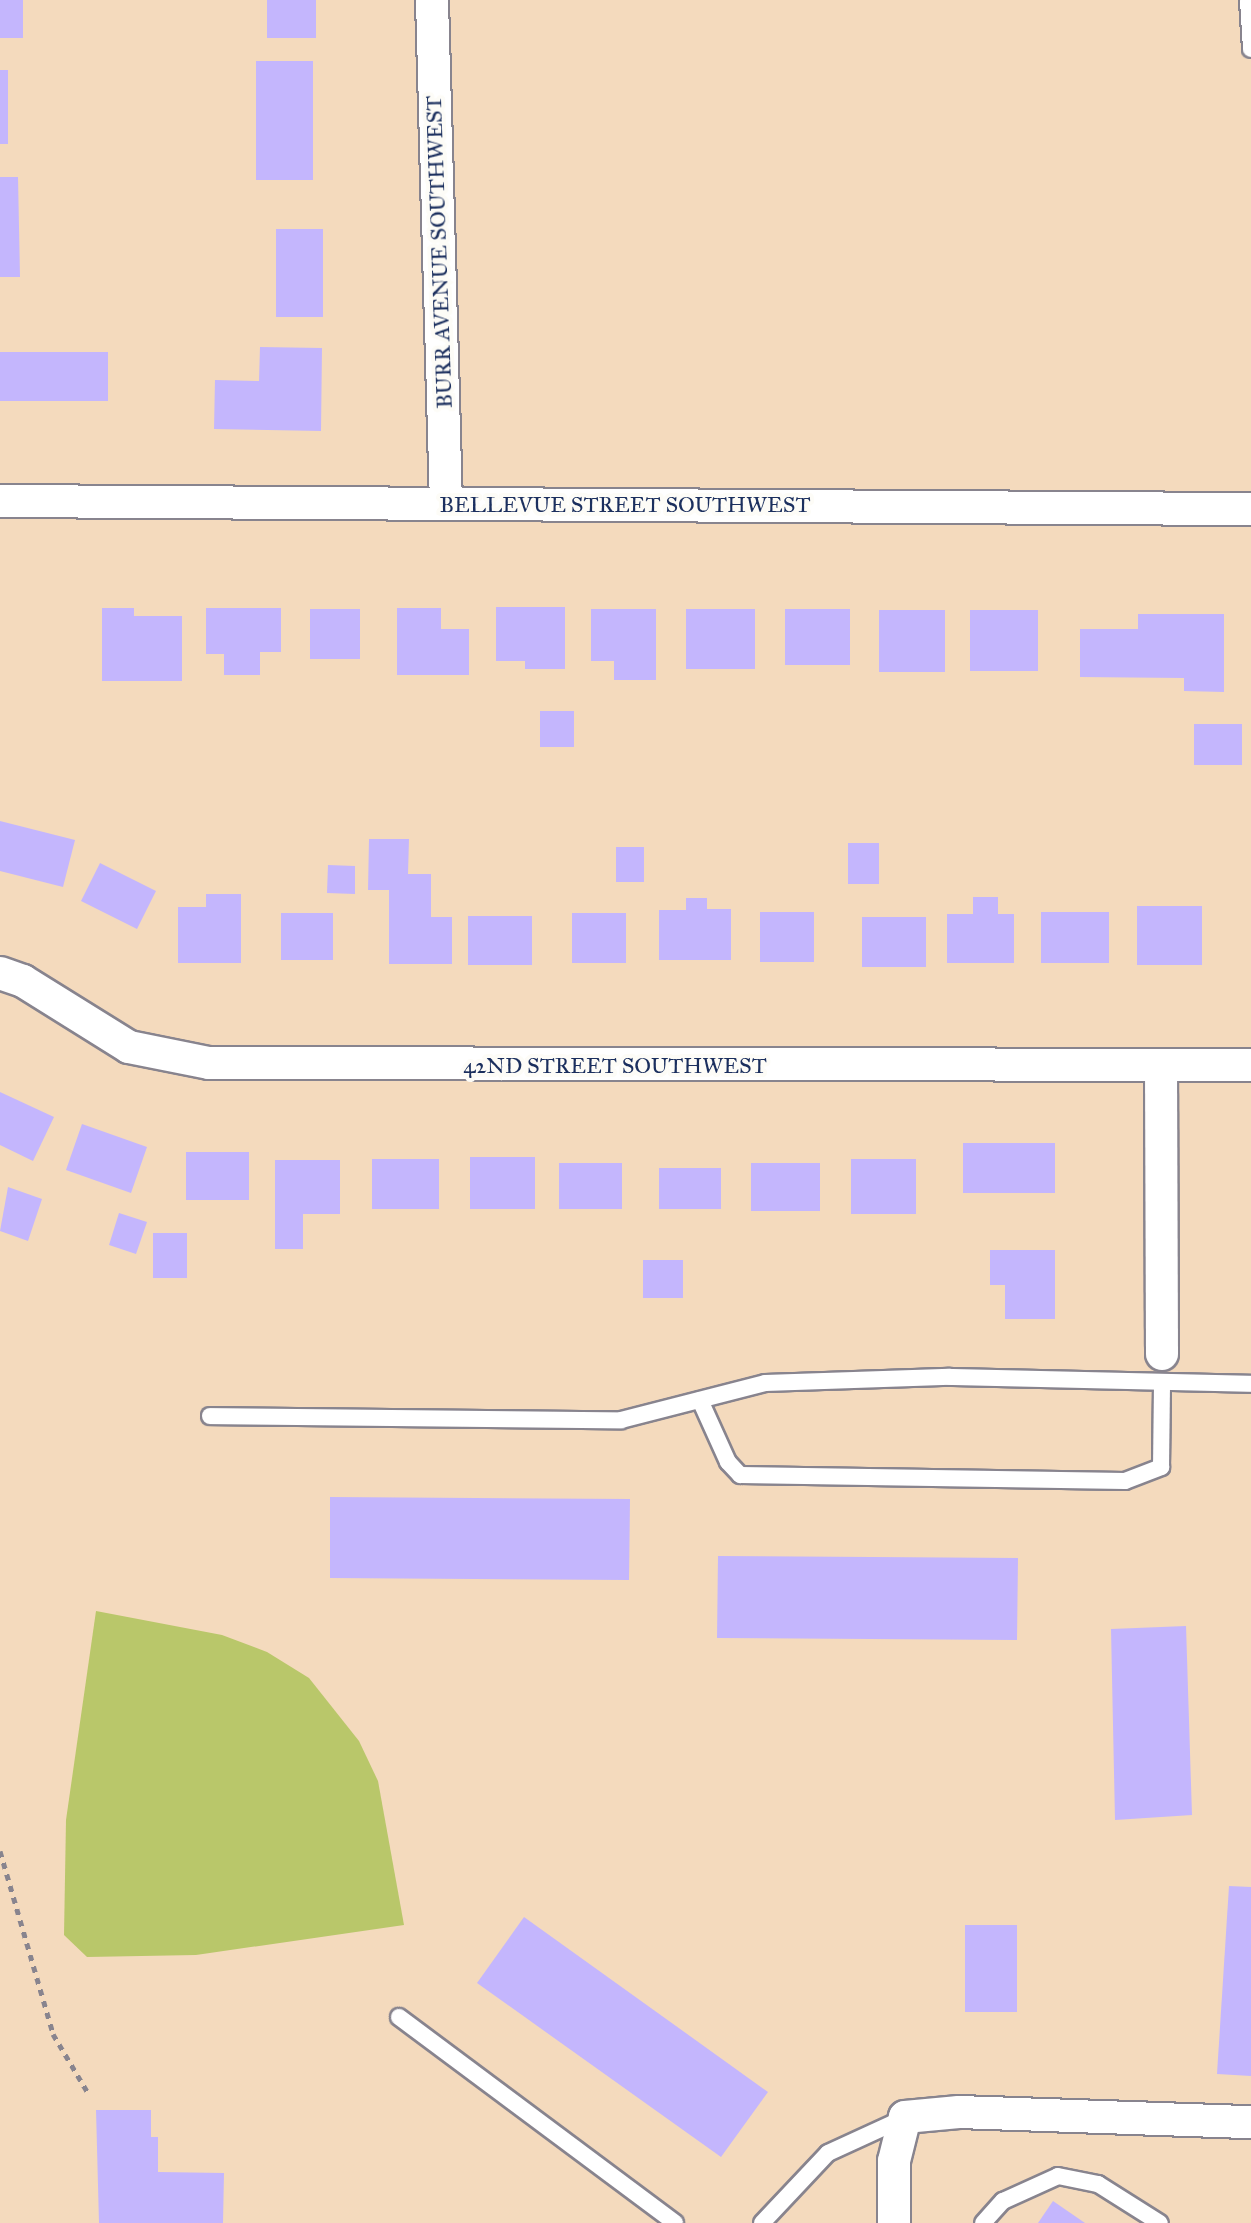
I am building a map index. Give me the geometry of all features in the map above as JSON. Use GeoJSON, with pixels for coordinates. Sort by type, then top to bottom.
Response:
{"type":"FeatureCollection","features":[{"type":"Feature","properties":{"kind":"street","name":"BURR AVENUE SOUTHWEST"},"geometry":{"type":"LineString","coordinates":[[432,0],[446,504]]}},
{"type":"Feature","properties":{"kind":"street","name":"BELLEVUE STREET SOUTHWEST"},"geometry":{"type":"LineString","coordinates":[[0,501],[1251,509]]}},
{"type":"Feature","properties":{"kind":"street","name":"42ND STREET SOUTHWEST"},"geometry":{"type":"LineString","coordinates":[[0,973],[23,981],[129,1047],[209,1063],[1251,1065]]}},
{"type":"Feature","properties":{"kind":"street"},"geometry":{"type":"LineString","coordinates":[[1161,1065],[1162,1368]]}},
{"type":"Feature","properties":{"kind":"street"},"geometry":{"type":"LineString","coordinates":[[894,2223],[894,2161],[905,2117],[959,2112],[1251,2122]]}},
{"type":"Feature","properties":{"kind":"lane"},"geometry":{"type":"LineString","coordinates":[[1248,0],[1251,49]]}},
{"type":"Feature","properties":{"kind":"lane"},"geometry":{"type":"LineString","coordinates":[[210,1416],[621,1420],[765,1383],[1162,1368],[1251,1384]]}},
{"type":"Feature","properties":{"kind":"lane"},"geometry":{"type":"LineString","coordinates":[[700,1400],[728,1462],[740,1475],[1125,1481],[1161,1467],[1162,1368]]}},
{"type":"Feature","properties":{"kind":"lane"},"geometry":{"type":"LineString","coordinates":[[399,2017],[675,2223]]}},
{"type":"Feature","properties":{"kind":"lane"},"geometry":{"type":"LineString","coordinates":[[762,2223],[828,2153],[905,2117]]}},
{"type":"Feature","properties":{"kind":"lane"},"geometry":{"type":"LineString","coordinates":[[983,2223],[1003,2201],[1058,2176],[1098,2184],[1160,2223]]}},
{"type":"Feature","properties":{"kind":"path"},"geometry":{"type":"LineString","coordinates":[[0,1851],[53,2034],[88,2093]]}},
{"type":"Feature","properties":{"kind":"green space"},"geometry":{"type":"Polygon","coordinates":[[[96,1611],[222,1635],[267,1652],[309,1678],[359,1741],[378,1781],[404,1925],[196,1955],[87,1957],[64,1935],[66,1820],[96,1611]]]}},
{"type":"Feature","properties":{"kind":"building"},"geometry":{"type":"Polygon","coordinates":[[[0,0],[23,0],[23,38],[0,38],[0,0]]]}},
{"type":"Feature","properties":{"kind":"building"},"geometry":{"type":"Polygon","coordinates":[[[267,0],[316,0],[316,38],[267,38],[267,0]]]}},
{"type":"Feature","properties":{"kind":"building"},"geometry":{"type":"Polygon","coordinates":[[[256,61],[313,61],[313,180],[256,180],[256,61]]]}},
{"type":"Feature","properties":{"kind":"building"},"geometry":{"type":"Polygon","coordinates":[[[0,70],[8,70],[8,144],[0,144],[0,70]]]}},
{"type":"Feature","properties":{"kind":"building"},"geometry":{"type":"Polygon","coordinates":[[[0,177],[18,177],[20,277],[0,277],[0,177]]]}},
{"type":"Feature","properties":{"kind":"building"},"geometry":{"type":"Polygon","coordinates":[[[276,229],[323,229],[323,317],[276,317],[276,229]]]}},
{"type":"Feature","properties":{"kind":"building"},"geometry":{"type":"Polygon","coordinates":[[[260,347],[322,348],[321,431],[214,429],[215,380],[259,381],[260,347]]]}},
{"type":"Feature","properties":{"kind":"building"},"geometry":{"type":"Polygon","coordinates":[[[0,352],[108,352],[108,401],[0,401],[0,352]]]}},
{"type":"Feature","properties":{"kind":"building"},"geometry":{"type":"Polygon","coordinates":[[[496,607],[565,607],[565,669],[525,669],[525,661],[496,661],[496,607]]]}},
{"type":"Feature","properties":{"kind":"building"},"geometry":{"type":"Polygon","coordinates":[[[102,608],[134,608],[134,616],[182,616],[182,681],[102,681],[102,608]]]}},
{"type":"Feature","properties":{"kind":"building"},"geometry":{"type":"Polygon","coordinates":[[[206,608],[281,608],[281,652],[260,652],[260,675],[224,675],[224,654],[206,654],[206,608]]]}},
{"type":"Feature","properties":{"kind":"building"},"geometry":{"type":"Polygon","coordinates":[[[397,608],[441,608],[441,629],[469,629],[469,675],[397,675],[397,608]]]}},
{"type":"Feature","properties":{"kind":"building"},"geometry":{"type":"Polygon","coordinates":[[[310,609],[360,609],[360,659],[310,659],[310,609]]]}},
{"type":"Feature","properties":{"kind":"building"},"geometry":{"type":"Polygon","coordinates":[[[591,609],[656,609],[656,680],[614,680],[614,661],[591,661],[591,609]]]}},
{"type":"Feature","properties":{"kind":"building"},"geometry":{"type":"Polygon","coordinates":[[[686,609],[755,609],[755,669],[686,669],[686,609]]]}},
{"type":"Feature","properties":{"kind":"building"},"geometry":{"type":"Polygon","coordinates":[[[785,609],[850,609],[850,665],[785,665],[785,609]]]}},
{"type":"Feature","properties":{"kind":"building"},"geometry":{"type":"Polygon","coordinates":[[[879,610],[945,610],[945,672],[879,672],[879,610]]]}},
{"type":"Feature","properties":{"kind":"building"},"geometry":{"type":"Polygon","coordinates":[[[970,610],[1038,610],[1038,671],[970,671],[970,610]]]}},
{"type":"Feature","properties":{"kind":"building"},"geometry":{"type":"Polygon","coordinates":[[[1138,614],[1224,614],[1224,692],[1184,691],[1184,678],[1080,677],[1080,629],[1138,629],[1138,614]]]}},
{"type":"Feature","properties":{"kind":"building"},"geometry":{"type":"Polygon","coordinates":[[[540,711],[574,711],[574,747],[540,747],[540,711]]]}},
{"type":"Feature","properties":{"kind":"building"},"geometry":{"type":"Polygon","coordinates":[[[1194,724],[1242,724],[1242,765],[1194,765],[1194,724]]]}},
{"type":"Feature","properties":{"kind":"building"},"geometry":{"type":"Polygon","coordinates":[[[0,821],[75,840],[63,887],[0,871],[0,821]]]}},
{"type":"Feature","properties":{"kind":"building"},"geometry":{"type":"Polygon","coordinates":[[[369,839],[409,839],[408,874],[431,874],[431,917],[452,917],[452,964],[389,964],[389,890],[368,890],[369,839]]]}},
{"type":"Feature","properties":{"kind":"building"},"geometry":{"type":"Polygon","coordinates":[[[848,843],[879,843],[879,884],[848,884],[848,843]]]}},
{"type":"Feature","properties":{"kind":"building"},"geometry":{"type":"Polygon","coordinates":[[[616,847],[644,847],[644,882],[616,882],[616,847]]]}},
{"type":"Feature","properties":{"kind":"building"},"geometry":{"type":"Polygon","coordinates":[[[100,863],[156,891],[137,929],[81,901],[100,863]]]}},
{"type":"Feature","properties":{"kind":"building"},"geometry":{"type":"Polygon","coordinates":[[[328,865],[355,866],[355,894],[327,893],[328,865]]]}},
{"type":"Feature","properties":{"kind":"building"},"geometry":{"type":"Polygon","coordinates":[[[206,894],[241,894],[241,963],[178,963],[178,907],[206,907],[206,894]]]}},
{"type":"Feature","properties":{"kind":"building"},"geometry":{"type":"Polygon","coordinates":[[[973,897],[998,897],[998,914],[1014,914],[1014,963],[947,963],[947,914],[973,914],[973,897]]]}},
{"type":"Feature","properties":{"kind":"building"},"geometry":{"type":"Polygon","coordinates":[[[686,898],[707,898],[707,909],[731,909],[731,960],[659,960],[659,910],[686,910],[686,898]]]}},
{"type":"Feature","properties":{"kind":"building"},"geometry":{"type":"Polygon","coordinates":[[[1137,906],[1202,906],[1202,965],[1137,965],[1137,906]]]}},
{"type":"Feature","properties":{"kind":"building"},"geometry":{"type":"Polygon","coordinates":[[[760,912],[814,912],[814,962],[760,962],[760,912]]]}},
{"type":"Feature","properties":{"kind":"building"},"geometry":{"type":"Polygon","coordinates":[[[1041,912],[1109,912],[1109,963],[1041,963],[1041,912]]]}},
{"type":"Feature","properties":{"kind":"building"},"geometry":{"type":"Polygon","coordinates":[[[281,913],[333,913],[333,960],[281,960],[281,913]]]}},
{"type":"Feature","properties":{"kind":"building"},"geometry":{"type":"Polygon","coordinates":[[[572,913],[626,913],[626,963],[572,963],[572,913]]]}},
{"type":"Feature","properties":{"kind":"building"},"geometry":{"type":"Polygon","coordinates":[[[468,916],[532,916],[532,965],[468,965],[468,916]]]}},
{"type":"Feature","properties":{"kind":"building"},"geometry":{"type":"Polygon","coordinates":[[[862,917],[926,917],[926,967],[862,967],[862,917]]]}},
{"type":"Feature","properties":{"kind":"building"},"geometry":{"type":"Polygon","coordinates":[[[0,1092],[54,1117],[33,1161],[0,1145],[0,1092]]]}},
{"type":"Feature","properties":{"kind":"building"},"geometry":{"type":"Polygon","coordinates":[[[82,1124],[147,1147],[131,1193],[66,1170],[82,1124]]]}},
{"type":"Feature","properties":{"kind":"building"},"geometry":{"type":"Polygon","coordinates":[[[963,1143],[1055,1143],[1055,1193],[963,1193],[963,1143]]]}},
{"type":"Feature","properties":{"kind":"building"},"geometry":{"type":"Polygon","coordinates":[[[186,1152],[249,1152],[249,1200],[186,1200],[186,1152]]]}},
{"type":"Feature","properties":{"kind":"building"},"geometry":{"type":"Polygon","coordinates":[[[470,1157],[535,1157],[535,1209],[470,1209],[470,1157]]]}},
{"type":"Feature","properties":{"kind":"building"},"geometry":{"type":"Polygon","coordinates":[[[372,1159],[439,1159],[439,1209],[372,1209],[372,1159]]]}},
{"type":"Feature","properties":{"kind":"building"},"geometry":{"type":"Polygon","coordinates":[[[851,1159],[916,1159],[916,1214],[851,1214],[851,1159]]]}},
{"type":"Feature","properties":{"kind":"building"},"geometry":{"type":"Polygon","coordinates":[[[275,1160],[340,1160],[340,1214],[303,1214],[303,1249],[275,1249],[275,1160]]]}},
{"type":"Feature","properties":{"kind":"building"},"geometry":{"type":"Polygon","coordinates":[[[559,1163],[622,1163],[622,1209],[559,1209],[559,1163]]]}},
{"type":"Feature","properties":{"kind":"building"},"geometry":{"type":"Polygon","coordinates":[[[751,1163],[820,1163],[820,1211],[751,1211],[751,1163]]]}},
{"type":"Feature","properties":{"kind":"building"},"geometry":{"type":"Polygon","coordinates":[[[659,1168],[721,1168],[721,1209],[659,1209],[659,1168]]]}},
{"type":"Feature","properties":{"kind":"building"},"geometry":{"type":"Polygon","coordinates":[[[8,1187],[42,1199],[28,1241],[0,1231],[8,1187]]]}},
{"type":"Feature","properties":{"kind":"building"},"geometry":{"type":"Polygon","coordinates":[[[119,1213],[147,1222],[136,1254],[109,1245],[119,1213]]]}},
{"type":"Feature","properties":{"kind":"building"},"geometry":{"type":"Polygon","coordinates":[[[153,1233],[187,1233],[187,1278],[153,1278],[153,1233]]]}},
{"type":"Feature","properties":{"kind":"building"},"geometry":{"type":"Polygon","coordinates":[[[990,1250],[1055,1250],[1055,1319],[1005,1319],[1005,1285],[990,1285],[990,1250]]]}},
{"type":"Feature","properties":{"kind":"building"},"geometry":{"type":"Polygon","coordinates":[[[643,1260],[683,1260],[683,1298],[643,1298],[643,1260]]]}},
{"type":"Feature","properties":{"kind":"building"},"geometry":{"type":"Polygon","coordinates":[[[330,1497],[630,1499],[629,1580],[330,1578],[330,1497]]]}},
{"type":"Feature","properties":{"kind":"building"},"geometry":{"type":"Polygon","coordinates":[[[718,1556],[1018,1558],[1017,1640],[717,1638],[718,1556]]]}},
{"type":"Feature","properties":{"kind":"building"},"geometry":{"type":"Polygon","coordinates":[[[1186,1626],[1192,1815],[1115,1820],[1111,1629],[1186,1626]]]}},
{"type":"Feature","properties":{"kind":"building"},"geometry":{"type":"Polygon","coordinates":[[[1229,1886],[1251,1887],[1251,2076],[1217,2074],[1229,1886]]]}},
{"type":"Feature","properties":{"kind":"building"},"geometry":{"type":"Polygon","coordinates":[[[524,1917],[768,2092],[721,2157],[477,1983],[524,1917]]]}},
{"type":"Feature","properties":{"kind":"building"},"geometry":{"type":"Polygon","coordinates":[[[965,1925],[1017,1925],[1017,2012],[965,2012],[965,1925]]]}},
{"type":"Feature","properties":{"kind":"building"},"geometry":{"type":"Polygon","coordinates":[[[96,2110],[151,2110],[151,2137],[158,2137],[158,2172],[224,2173],[223,2223],[99,2223],[96,2110]]]}},
{"type":"Feature","properties":{"kind":"building"},"geometry":{"type":"Polygon","coordinates":[[[1053,2201],[1085,2223],[1038,2223],[1053,2201]]]}}]}
